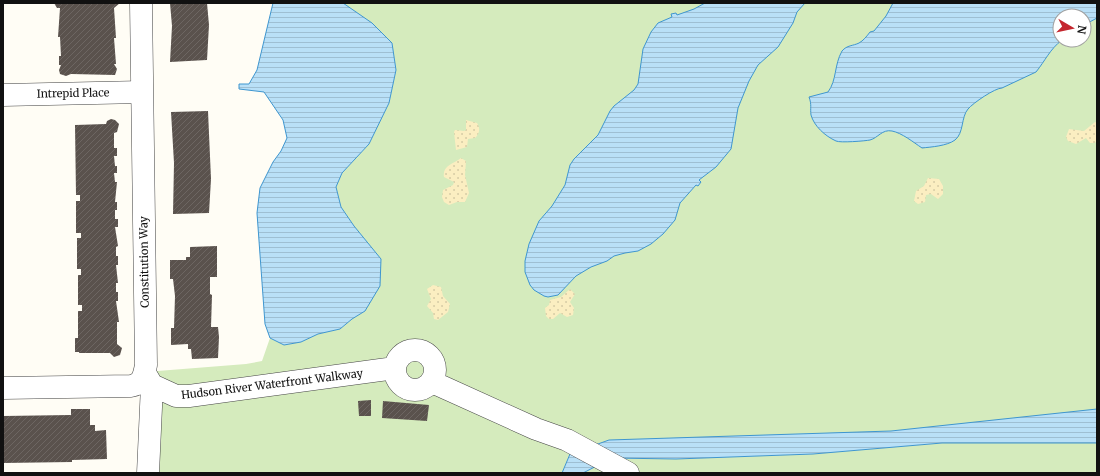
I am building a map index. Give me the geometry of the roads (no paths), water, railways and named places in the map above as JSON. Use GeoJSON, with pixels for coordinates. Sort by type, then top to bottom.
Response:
{"type":"FeatureCollection","features":[{"type":"Feature","properties":{"kind":"street","name":"Constitution Way"},"geometry":{"type":"LineString","coordinates":[[142,3],[142,92],[148,378]]}},
{"type":"Feature","properties":{"kind":"street","name":"Intrepid Place"},"geometry":{"type":"LineString","coordinates":[[3,95],[142,92]]}},
{"type":"Feature","properties":{"kind":"street"},"geometry":{"type":"LineString","coordinates":[[412,350],[426,352],[435,362],[435,376],[432,382],[421,390],[408,389],[398,381],[395,368],[396,361],[406,352],[412,350]]}},
{"type":"Feature","properties":{"kind":"street","name":"Hudson River Waterfront Walkway"},"geometry":{"type":"LineString","coordinates":[[148,378],[176,396],[189,396],[395,368]]}},
{"type":"Feature","properties":{"kind":"street"},"geometry":{"type":"LineString","coordinates":[[3,388],[131,386],[148,378],[148,473]]}},
{"type":"Feature","properties":{"kind":"street"},"geometry":{"type":"LineString","coordinates":[[432,382],[536,429],[567,440],[628,473]]}},
{"type":"Feature","properties":{"kind":"water"},"geometry":{"type":"Polygon","coordinates":[[[273,3],[343,3],[372,23],[392,43],[396,70],[389,103],[369,144],[342,173],[336,187],[341,207],[354,226],[381,259],[380,286],[365,311],[340,329],[318,334],[301,342],[284,345],[270,338],[265,324],[257,213],[260,188],[287,138],[283,120],[264,92],[239,89],[239,84],[249,84],[257,70],[273,3]]]}},
{"type":"Feature","properties":{"kind":"water"},"geometry":{"type":"Polygon","coordinates":[[[705,3],[805,3],[797,12],[793,23],[778,47],[758,65],[749,81],[738,108],[731,149],[716,167],[699,180],[701,182],[698,186],[696,185],[680,203],[675,220],[663,234],[651,244],[638,251],[614,256],[607,261],[591,267],[576,276],[558,295],[548,297],[544,296],[534,290],[530,285],[525,272],[525,261],[529,244],[539,221],[552,206],[565,185],[570,165],[574,159],[598,135],[614,106],[634,90],[638,84],[643,49],[651,32],[658,23],[672,17],[671,14],[676,13],[677,15],[705,3]]]}},
{"type":"Feature","properties":{"kind":"water"},"geometry":{"type":"Polygon","coordinates":[[[893,3],[1097,3],[1097,18],[1092,21],[1092,8],[1052,8],[1052,48],[1054,48],[1036,72],[1002,88],[994,90],[974,103],[964,116],[958,137],[952,142],[939,146],[922,148],[900,134],[892,131],[885,131],[870,140],[838,142],[817,127],[812,119],[809,97],[828,92],[833,82],[839,56],[842,51],[857,44],[870,32],[874,31],[886,16],[893,3]]]}},
{"type":"Feature","properties":{"kind":"water"},"geometry":{"type":"Polygon","coordinates":[[[1097,409],[1097,443],[942,443],[813,454],[676,459],[612,458],[583,473],[562,473],[570,454],[609,440],[891,431],[1097,409]]]}}]}
